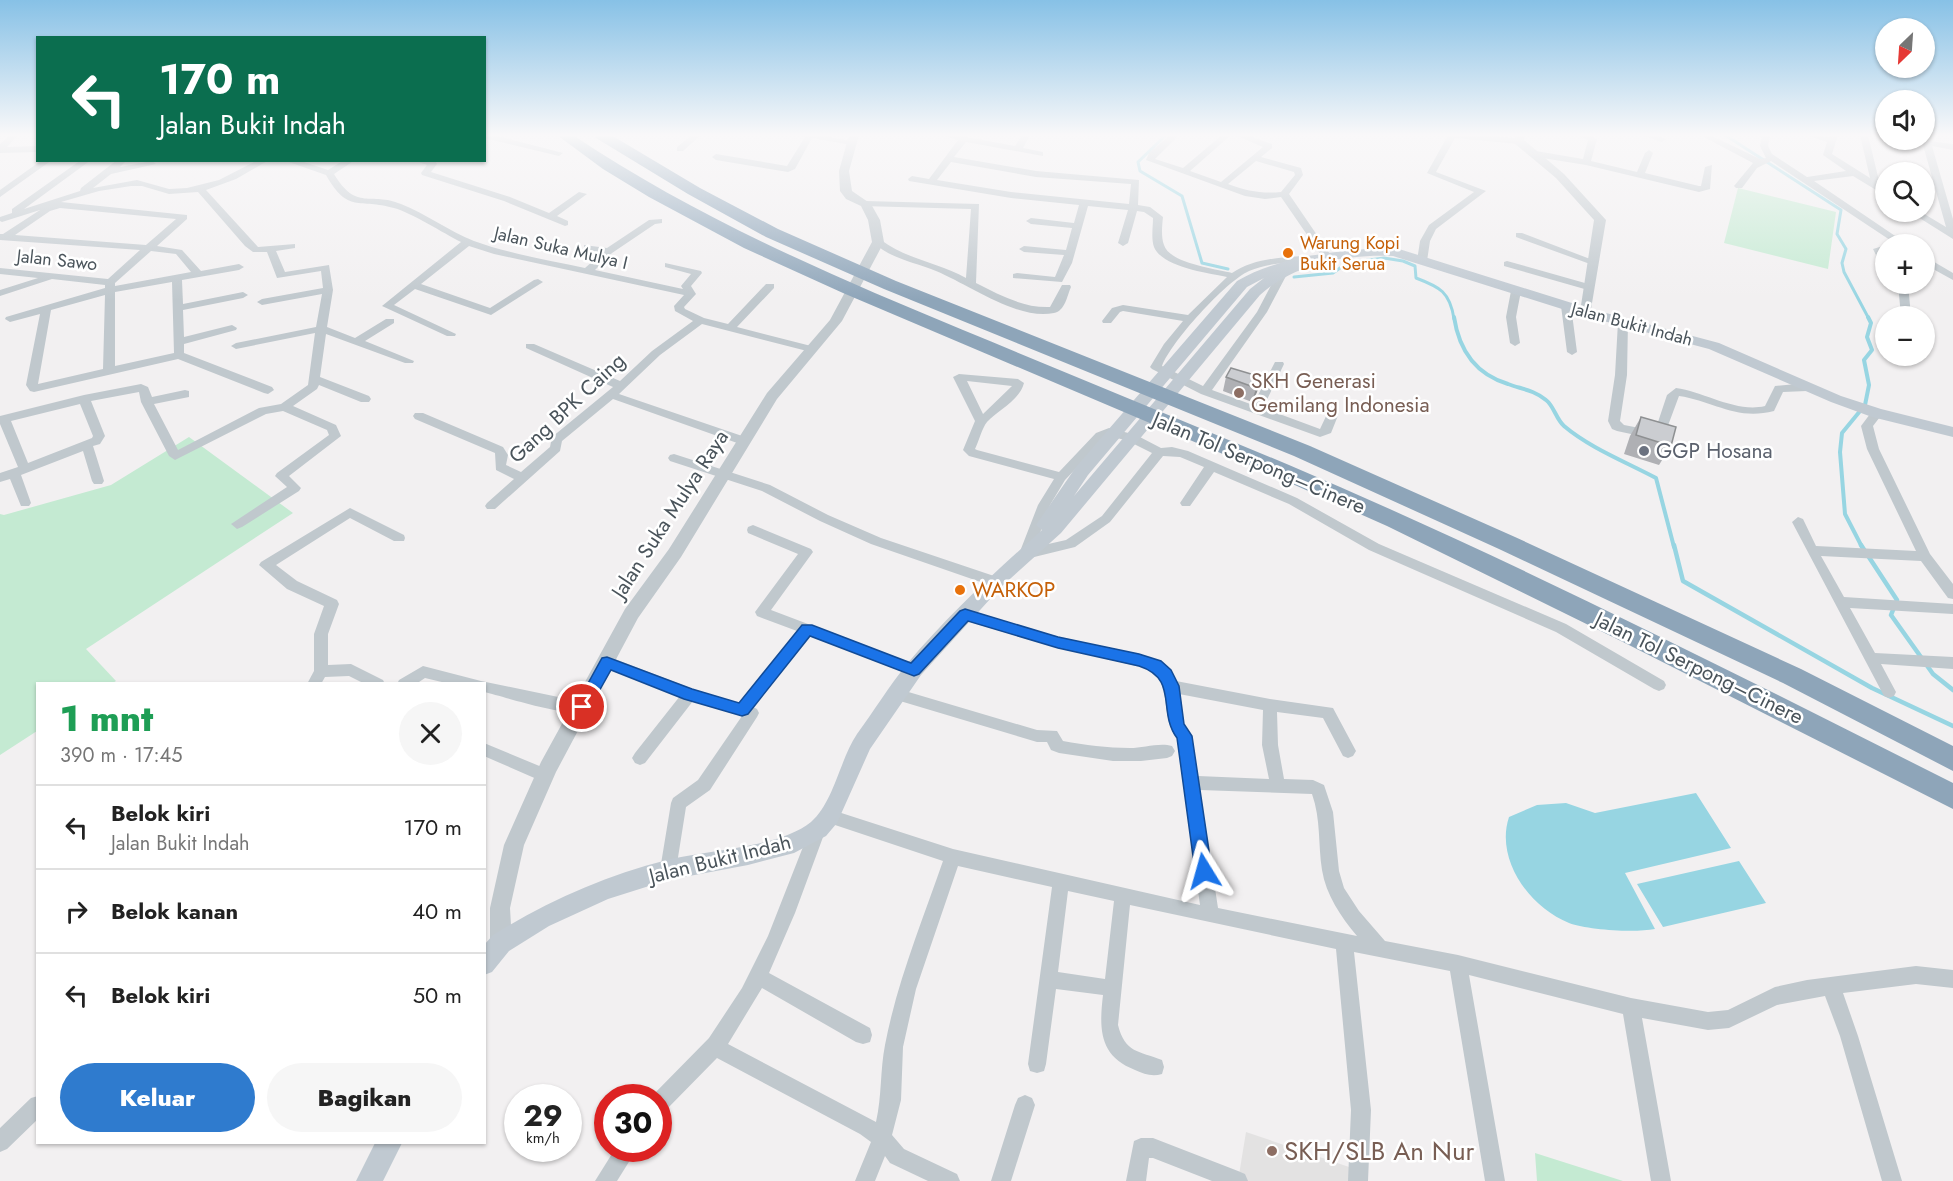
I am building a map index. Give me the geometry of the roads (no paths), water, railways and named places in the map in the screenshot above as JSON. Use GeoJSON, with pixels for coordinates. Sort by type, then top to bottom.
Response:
{"type":"FeatureCollection","features":[{"type":"Feature","properties":{"kind":"highway","name":"Jalan Tol Serpong–Cinere"},"geometry":{"type":"LineString","coordinates":[[649,190],[750,245],[872,300],[1283,471],[1476,559],[1780,708],[1953,797]]}},
{"type":"Feature","properties":{"kind":"highway","name":"Jalan Tol Serpong–Cinere"},"geometry":{"type":"LineString","coordinates":[[693,190],[772,233],[890,285],[1302,451],[1507,543],[1792,676],[1953,759]]}},
{"type":"Feature","properties":{"kind":"main road","name":"Jalan Bukit Indah"},"geometry":{"type":"LineString","coordinates":[[1114,446],[1193,366],[1266,282],[1305,264],[1327,257],[1388,251],[1586,312],[1731,352],[1807,387],[1866,410],[1953,432]]}},
{"type":"Feature","properties":{"kind":"main road","name":"Jalan Bukit Indah"},"geometry":{"type":"LineString","coordinates":[[486,962],[501,943],[569,904],[606,889],[668,870],[748,855],[794,843],[824,823],[862,744],[895,694],[914,670],[995,582],[1055,529],[1176,362],[1215,314],[1248,278],[1281,267],[1305,264]]}},
{"type":"Feature","properties":{"kind":"main road"},"geometry":{"type":"LineString","coordinates":[[369,1181],[388,1144]]}},
{"type":"Feature","properties":{"kind":"street"},"geometry":{"type":"LineString","coordinates":[[1,220],[44,190]]}},
{"type":"Feature","properties":{"kind":"street"},"geometry":{"type":"LineString","coordinates":[[1,220],[101,190]]}},
{"type":"Feature","properties":{"kind":"street"},"geometry":{"type":"LineString","coordinates":[[202,190],[248,244],[256,250],[292,246]]}},
{"type":"Feature","properties":{"kind":"street","name":"Jalan Suka Mulya I"},"geometry":{"type":"LineString","coordinates":[[339,190],[351,198],[366,202],[396,205],[468,242],[494,251],[691,294]]}},
{"type":"Feature","properties":{"kind":"street"},"geometry":{"type":"LineString","coordinates":[[482,190],[566,223]]}},
{"type":"Feature","properties":{"kind":"street"},"geometry":{"type":"LineString","coordinates":[[846,190],[850,197],[865,204],[976,206],[971,284]]}},
{"type":"Feature","properties":{"kind":"street"},"geometry":{"type":"LineString","coordinates":[[986,190],[1147,209],[1158,217],[1160,249],[1163,254],[1188,264],[1234,276]]}},
{"type":"Feature","properties":{"kind":"street"},"geometry":{"type":"LineString","coordinates":[[1123,243],[1135,190]]}},
{"type":"Feature","properties":{"kind":"street"},"geometry":{"type":"LineString","coordinates":[[1237,190],[1251,195],[1284,194],[1287,190]]}},
{"type":"Feature","properties":{"kind":"street"},"geometry":{"type":"LineString","coordinates":[[1422,261],[1425,241],[1432,227],[1481,191],[1479,190]]}},
{"type":"Feature","properties":{"kind":"street"},"geometry":{"type":"LineString","coordinates":[[1573,190],[1600,220],[1586,312]]}},
{"type":"Feature","properties":{"kind":"street"},"geometry":{"type":"LineString","coordinates":[[1820,190],[1887,234]]}},
{"type":"Feature","properties":{"kind":"street"},"geometry":{"type":"LineString","coordinates":[[1941,190],[1953,236]]}},
{"type":"Feature","properties":{"kind":"street"},"geometry":{"type":"LineString","coordinates":[[550,217],[582,194]]}},
{"type":"Feature","properties":{"kind":"street"},"geometry":{"type":"LineString","coordinates":[[1284,194],[1327,257],[1258,265],[1242,270],[1192,319],[1161,354],[1156,367],[1205,391],[1320,433],[1326,432],[1333,413]]}},
{"type":"Feature","properties":{"kind":"street"},"geometry":{"type":"LineString","coordinates":[[1017,276],[1058,280],[1070,253],[1084,203]]}},
{"type":"Feature","properties":{"kind":"street"},"geometry":{"type":"LineString","coordinates":[[865,204],[874,220],[875,246],[890,253],[945,270],[1007,301],[1050,311],[1058,306],[1066,287]]}},
{"type":"Feature","properties":{"kind":"street"},"geometry":{"type":"LineString","coordinates":[[2,236],[47,209],[60,206],[184,218],[148,248],[110,286],[109,370]]}},
{"type":"Feature","properties":{"kind":"street"},"geometry":{"type":"LineString","coordinates":[[587,272],[609,251],[652,222],[659,221]]}},
{"type":"Feature","properties":{"kind":"street"},"geometry":{"type":"LineString","coordinates":[[1031,221],[1077,226]]}},
{"type":"Feature","properties":{"kind":"street"},"geometry":{"type":"LineString","coordinates":[[1931,222],[1953,236]]}},
{"type":"Feature","properties":{"kind":"street"},"geometry":{"type":"LineString","coordinates":[[1519,235],[1593,262]]}},
{"type":"Feature","properties":{"kind":"street"},"geometry":{"type":"LineString","coordinates":[[2,236],[176,251],[198,274]]}},
{"type":"Feature","properties":{"kind":"street"},"geometry":{"type":"LineString","coordinates":[[451,334],[389,309],[389,304],[468,242]]}},
{"type":"Feature","properties":{"kind":"street","name":"Jalan Suka Mulya Raya"},"geometry":{"type":"LineString","coordinates":[[501,943],[500,908],[514,844],[544,776],[631,614],[675,553],[772,396],[845,308],[875,246]]}},
{"type":"Feature","properties":{"kind":"street"},"geometry":{"type":"LineString","coordinates":[[587,247],[609,251]]}},
{"type":"Feature","properties":{"kind":"street"},"geometry":{"type":"LineString","coordinates":[[1024,249],[1070,253]]}},
{"type":"Feature","properties":{"kind":"street"},"geometry":{"type":"LineString","coordinates":[[25,503],[19,471],[2,419],[137,387],[144,390],[154,417],[175,456],[263,411],[284,407],[313,387],[328,290],[325,267],[281,276],[271,250]]}},
{"type":"Feature","properties":{"kind":"street"},"geometry":{"type":"LineString","coordinates":[[1507,264],[1588,287]]}},
{"type":"Feature","properties":{"kind":"street"},"geometry":{"type":"LineString","coordinates":[[668,265],[697,273],[687,284],[691,294],[678,309],[700,320],[811,349]]}},
{"type":"Feature","properties":{"kind":"street"},"geometry":{"type":"LineString","coordinates":[[10,319],[110,286],[177,278],[238,267]]}},
{"type":"Feature","properties":{"kind":"street","name":"Jalan Sawo"},"geometry":{"type":"LineString","coordinates":[[0,271],[53,276],[110,286]]}},
{"type":"Feature","properties":{"kind":"street"},"geometry":{"type":"LineString","coordinates":[[1948,271],[1953,277]]}},
{"type":"Feature","properties":{"kind":"street"},"geometry":{"type":"LineString","coordinates":[[0,293],[53,276]]}},
{"type":"Feature","properties":{"kind":"street"},"geometry":{"type":"LineString","coordinates":[[1205,391],[1262,312],[1281,276]]}},
{"type":"Feature","properties":{"kind":"street"},"geometry":{"type":"LineString","coordinates":[[177,278],[179,355]]}},
{"type":"Feature","properties":{"kind":"street"},"geometry":{"type":"LineString","coordinates":[[414,285],[491,312],[538,282]]}},
{"type":"Feature","properties":{"kind":"street"},"geometry":{"type":"LineString","coordinates":[[730,328],[770,286]]}},
{"type":"Feature","properties":{"kind":"street"},"geometry":{"type":"LineString","coordinates":[[262,302],[328,290]]}},
{"type":"Feature","properties":{"kind":"street"},"geometry":{"type":"LineString","coordinates":[[1515,343],[1511,317],[1516,291]]}},
{"type":"Feature","properties":{"kind":"street"},"geometry":{"type":"LineString","coordinates":[[179,308],[243,294]]}},
{"type":"Feature","properties":{"kind":"street"},"geometry":{"type":"LineString","coordinates":[[1566,306],[1572,352]]}},
{"type":"Feature","properties":{"kind":"street"},"geometry":{"type":"LineString","coordinates":[[46,308],[32,385],[34,388],[179,355],[268,390]]}},
{"type":"Feature","properties":{"kind":"street"},"geometry":{"type":"LineString","coordinates":[[1107,321],[1116,310],[1123,308],[1192,319]]}},
{"type":"Feature","properties":{"kind":"street","name":"Gang BPK Caing"},"geometry":{"type":"LineString","coordinates":[[491,506],[556,448],[558,437],[619,392],[656,353],[700,320]]}},
{"type":"Feature","properties":{"kind":"street"},"geometry":{"type":"LineString","coordinates":[[356,342],[390,321]]}},
{"type":"Feature","properties":{"kind":"street"},"geometry":{"type":"LineString","coordinates":[[1623,322],[1621,375],[1614,421],[1616,426],[1621,428],[1659,436],[1676,392],[1749,411],[1762,412],[1770,408],[1779,389],[1807,387]]}},
{"type":"Feature","properties":{"kind":"street"},"geometry":{"type":"LineString","coordinates":[[178,342],[232,328]]}},
{"type":"Feature","properties":{"kind":"street"},"geometry":{"type":"LineString","coordinates":[[236,346],[321,329],[409,361]]}},
{"type":"Feature","properties":{"kind":"street"},"geometry":{"type":"LineString","coordinates":[[530,345],[619,392],[744,441]]}},
{"type":"Feature","properties":{"kind":"street"},"geometry":{"type":"LineString","coordinates":[[1256,411],[1279,364]]}},
{"type":"Feature","properties":{"kind":"street"},"geometry":{"type":"LineString","coordinates":[[981,421],[959,377],[1019,384],[997,409],[981,421],[969,451],[1061,477]]}},
{"type":"Feature","properties":{"kind":"street"},"geometry":{"type":"LineString","coordinates":[[314,379],[365,399]]}},
{"type":"Feature","properties":{"kind":"street"},"geometry":{"type":"LineString","coordinates":[[147,402],[185,394]]}},
{"type":"Feature","properties":{"kind":"street"},"geometry":{"type":"LineString","coordinates":[[0,478],[96,441],[99,436],[84,399]]}},
{"type":"Feature","properties":{"kind":"street"},"geometry":{"type":"LineString","coordinates":[[237,524],[296,488],[281,476],[335,436],[332,428],[284,407]]}},
{"type":"Feature","properties":{"kind":"street"},"geometry":{"type":"LineString","coordinates":[[1866,410],[1868,435],[1925,556],[1953,594]]}},
{"type":"Feature","properties":{"kind":"street"},"geometry":{"type":"LineString","coordinates":[[419,416],[499,450],[502,455],[500,467],[521,477]]}},
{"type":"Feature","properties":{"kind":"street"},"geometry":{"type":"LineString","coordinates":[[1026,554],[1044,505],[1061,477],[1100,436],[1109,432],[1132,438],[1159,452],[1172,451],[1184,454],[1293,501],[1374,547],[1561,628],[1659,685]]}},
{"type":"Feature","properties":{"kind":"street"},"geometry":{"type":"LineString","coordinates":[[87,445],[98,481]]}},
{"type":"Feature","properties":{"kind":"street"},"geometry":{"type":"LineString","coordinates":[[1026,554],[1070,544],[1106,519],[1159,452]]}},
{"type":"Feature","properties":{"kind":"street"},"geometry":{"type":"LineString","coordinates":[[674,458],[774,491],[824,519],[876,542],[995,582]]}},
{"type":"Feature","properties":{"kind":"street"},"geometry":{"type":"LineString","coordinates":[[1186,503],[1212,465]]}},
{"type":"Feature","properties":{"kind":"street"},"geometry":{"type":"LineString","coordinates":[[374,682],[351,670],[317,678],[321,634],[332,604],[292,585],[266,565],[350,512],[399,538]]}},
{"type":"Feature","properties":{"kind":"street"},"geometry":{"type":"LineString","coordinates":[[1798,522],[1839,602],[1890,692]]}},
{"type":"Feature","properties":{"kind":"street"},"geometry":{"type":"LineString","coordinates":[[753,530],[806,552],[762,612],[914,670]]}},
{"type":"Feature","properties":{"kind":"street"},"geometry":{"type":"LineString","coordinates":[[1812,551],[1925,556]]}},
{"type":"Feature","properties":{"kind":"street"},"geometry":{"type":"LineString","coordinates":[[1839,602],[1953,609]]}},
{"type":"Feature","properties":{"kind":"street"},"geometry":{"type":"LineString","coordinates":[[965,615],[1027,634],[1156,665],[1166,675],[1171,686],[1176,726],[1184,736],[1210,915]]}},
{"type":"Feature","properties":{"kind":"street"},"geometry":{"type":"LineString","coordinates":[[742,710],[807,629]]}},
{"type":"Feature","properties":{"kind":"street"},"geometry":{"type":"LineString","coordinates":[[1871,658],[1953,663]]}},
{"type":"Feature","properties":{"kind":"street"},"geometry":{"type":"LineString","coordinates":[[607,662],[690,694],[752,713],[704,785],[679,802],[668,870]]}},
{"type":"Feature","properties":{"kind":"street"},"geometry":{"type":"LineString","coordinates":[[407,682],[423,672],[466,682]]}},
{"type":"Feature","properties":{"kind":"street"},"geometry":{"type":"LineString","coordinates":[[486,686],[553,703],[582,707]]}},
{"type":"Feature","properties":{"kind":"street"},"geometry":{"type":"LineString","coordinates":[[1171,686],[1270,705],[1328,712],[1348,751]]}},
{"type":"Feature","properties":{"kind":"street"},"geometry":{"type":"LineString","coordinates":[[640,758],[690,694]]}},
{"type":"Feature","properties":{"kind":"street"},"geometry":{"type":"LineString","coordinates":[[895,694],[1037,736],[1052,736],[1059,747],[1089,752],[1144,754],[1167,751]]}},
{"type":"Feature","properties":{"kind":"street"},"geometry":{"type":"LineString","coordinates":[[1270,705],[1269,745],[1278,786]]}},
{"type":"Feature","properties":{"kind":"street"},"geometry":{"type":"LineString","coordinates":[[486,750],[544,776]]}},
{"type":"Feature","properties":{"kind":"street"},"geometry":{"type":"LineString","coordinates":[[1191,783],[1317,789],[1326,831],[1333,883],[1349,913],[1378,948]]}},
{"type":"Feature","properties":{"kind":"street"},"geometry":{"type":"LineString","coordinates":[[672,1090],[715,1047],[759,977],[824,823],[953,857],[1210,915],[1458,964],[1631,1006],[1708,1021],[1729,1019],[1775,996],[1831,986],[1916,975],[1953,980]]}},
{"type":"Feature","properties":{"kind":"street"},"geometry":{"type":"LineString","coordinates":[[865,1181],[882,1138],[891,1100],[894,1047],[907,989],[953,857]]}},
{"type":"Feature","properties":{"kind":"street"},"geometry":{"type":"LineString","coordinates":[[1037,1064],[1061,880]]}},
{"type":"Feature","properties":{"kind":"street"},"geometry":{"type":"LineString","coordinates":[[1123,895],[1109,1025],[1112,1040],[1119,1052],[1132,1061],[1155,1067]]}},
{"type":"Feature","properties":{"kind":"street"},"geometry":{"type":"LineString","coordinates":[[1344,942],[1361,1110],[1358,1181]]}},
{"type":"Feature","properties":{"kind":"street"},"geometry":{"type":"LineString","coordinates":[[1458,964],[1495,1181]]}},
{"type":"Feature","properties":{"kind":"street"},"geometry":{"type":"LineString","coordinates":[[759,977],[863,1035]]}},
{"type":"Feature","properties":{"kind":"street"},"geometry":{"type":"LineString","coordinates":[[1048,979],[1102,987]]}},
{"type":"Feature","properties":{"kind":"street"},"geometry":{"type":"LineString","coordinates":[[1831,986],[1849,1036],[1892,1181]]}},
{"type":"Feature","properties":{"kind":"street"},"geometry":{"type":"LineString","coordinates":[[1631,1006],[1661,1181]]}},
{"type":"Feature","properties":{"kind":"street"},"geometry":{"type":"LineString","coordinates":[[715,1047],[882,1138],[897,1156],[951,1181]]}},
{"type":"Feature","properties":{"kind":"street"},"geometry":{"type":"LineString","coordinates":[[1001,1181],[1024,1105]]}},
{"type":"Feature","properties":{"kind":"street"},"geometry":{"type":"LineString","coordinates":[[0,1142],[36,1107]]}},
{"type":"Feature","properties":{"kind":"street"},"geometry":{"type":"LineString","coordinates":[[1136,1181],[1139,1155],[1141,1148],[1145,1147],[1238,1180]]}},
{"type":"Feature","properties":{"kind":"street"},"geometry":{"type":"LineString","coordinates":[[605,1181],[618,1162]]}},
{"type":"Feature","properties":{"kind":"water"},"geometry":{"type":"Polygon","coordinates":[[[1696,793],[1731,848],[1625,873],[1655,929],[1611,930],[1569,923],[1554,916],[1529,894],[1511,865],[1506,833],[1509,817],[1537,805],[1566,803],[1595,813],[1696,793]]]}},
{"type":"Feature","properties":{"kind":"water"},"geometry":{"type":"Polygon","coordinates":[[[1739,861],[1766,903],[1663,927],[1637,884],[1739,861]]]}},
{"type":"Feature","properties":{"kind":"waterway"},"geometry":{"type":"LineString","coordinates":[[1172,190],[1182,196],[1202,263],[1228,269]]}},
{"type":"Feature","properties":{"kind":"waterway"},"geometry":{"type":"LineString","coordinates":[[1810,190],[1841,210],[1837,234],[1846,249],[1842,263],[1844,272],[1869,319]]}},
{"type":"Feature","properties":{"kind":"waterway"},"geometry":{"type":"LineString","coordinates":[[1294,277],[1333,273],[1347,263],[1384,258],[1403,261],[1415,266],[1416,278],[1432,284],[1447,297],[1454,319]]}},
{"type":"Feature","properties":{"kind":"waterway"},"geometry":{"type":"LineString","coordinates":[[1454,317],[1460,340],[1470,359],[1486,374],[1541,397],[1549,403],[1561,423],[1574,434],[1656,478],[1674,547]]}},
{"type":"Feature","properties":{"kind":"waterway"},"geometry":{"type":"LineString","coordinates":[[1862,547],[1845,514],[1840,452],[1842,433],[1865,405],[1869,385],[1864,360],[1872,350],[1867,337],[1871,323],[1869,319]]}},
{"type":"Feature","properties":{"kind":"waterway"},"geometry":{"type":"LineString","coordinates":[[1674,545],[1683,581],[1872,688],[1953,726]]}},
{"type":"Feature","properties":{"kind":"waterway"},"geometry":{"type":"LineString","coordinates":[[1861,545],[1897,600],[1891,615],[1933,674],[1953,690]]}},
{"type":"Feature","properties":{"kind":"place","name":"Warung Kopi Bukit Serua"},"geometry":{"type":"Point","coordinates":[1288,253]}},
{"type":"Feature","properties":{"kind":"place","name":"SKH Generasi Gemilang Indonesia"},"geometry":{"type":"Point","coordinates":[1239,393]}},
{"type":"Feature","properties":{"kind":"place","name":"GGP Hosana"},"geometry":{"type":"Point","coordinates":[1644,451]}},
{"type":"Feature","properties":{"kind":"place","name":"WARKOP"},"geometry":{"type":"Point","coordinates":[960,590]}},
{"type":"Feature","properties":{"kind":"place","name":"SKH/SLB An Nur"},"geometry":{"type":"Point","coordinates":[1272,1151]}}]}
